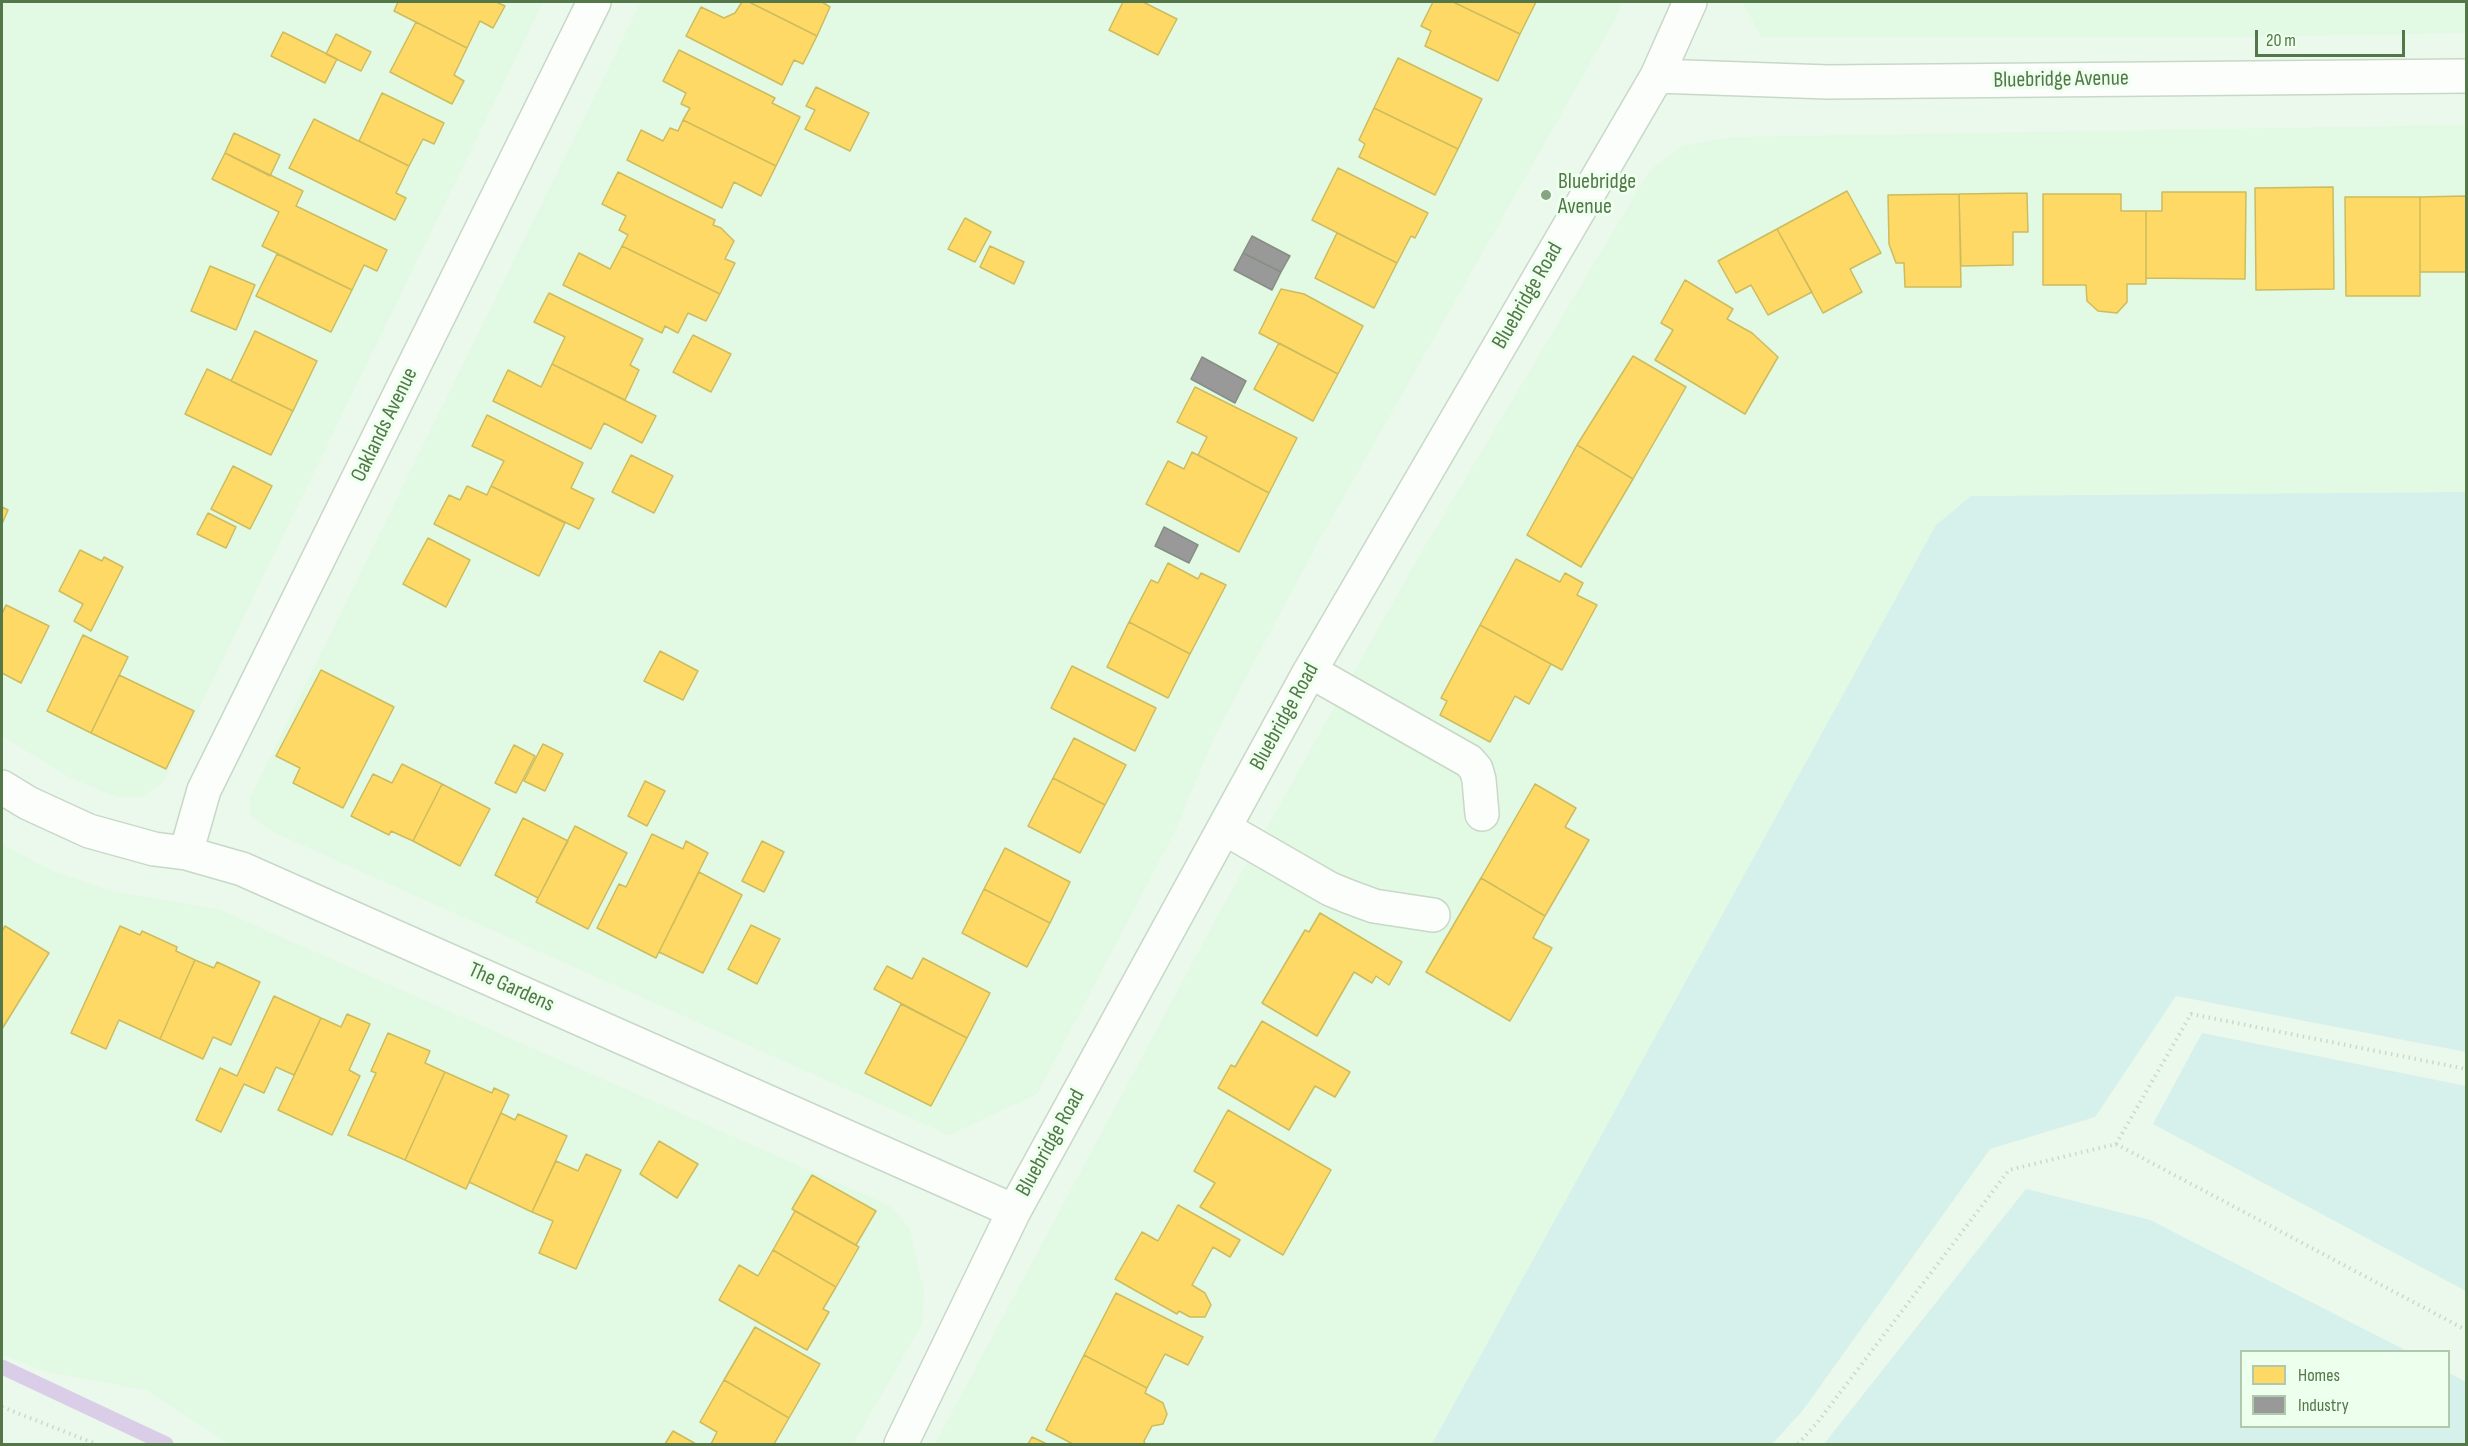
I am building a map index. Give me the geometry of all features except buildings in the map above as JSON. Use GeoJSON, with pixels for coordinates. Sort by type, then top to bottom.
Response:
{"type":"FeatureCollection","features":[{"type":"Feature","properties":{"kind":"street","name":"Oaklands Avenue"},"geometry":{"type":"LineString","coordinates":[[186,853],[204,790],[594,2]]}},
{"type":"Feature","properties":{"kind":"street","name":"Bluebridge Road"},"geometry":{"type":"LineString","coordinates":[[901,1444],[1014,1211],[1310,671],[1657,76],[1690,2]]}},
{"type":"Feature","properties":{"kind":"street","name":"Bluebridge Avenue"},"geometry":{"type":"LineString","coordinates":[[1657,76],[1828,82],[2466,76]]}},
{"type":"Feature","properties":{"kind":"street"},"geometry":{"type":"LineString","coordinates":[[1310,671],[1469,761],[1476,769],[1479,780],[1482,814]]}},
{"type":"Feature","properties":{"kind":"street","name":"The Gardens"},"geometry":{"type":"LineString","coordinates":[[2,788],[28,803],[89,831],[154,849],[186,853],[242,869],[1014,1211]]}},
{"type":"Feature","properties":{"kind":"street"},"geometry":{"type":"LineString","coordinates":[[1224,828],[1330,889],[1374,906],[1433,915]]}},
{"type":"Feature","properties":{"kind":"path"},"geometry":{"type":"LineString","coordinates":[[2116,1144],[2191,1014],[2466,1069]]}},
{"type":"Feature","properties":{"kind":"path"},"geometry":{"type":"LineString","coordinates":[[1798,1444],[2009,1170],[2116,1144],[2466,1330]]}},
{"type":"Feature","properties":{"kind":"path"},"geometry":{"type":"LineString","coordinates":[[2,1407],[96,1444]]}},
{"type":"Feature","properties":{"kind":"shaded area"},"geometry":{"type":"Polygon","coordinates":[[[2,2],[543,2],[163,782],[142,797],[117,797],[71,778],[2,736],[2,2]]]}},
{"type":"Feature","properties":{"kind":"shaded area"},"geometry":{"type":"Polygon","coordinates":[[[641,2],[1622,2],[1614,21],[1322,535],[1215,735],[1176,829],[1037,1094],[949,1135],[269,830],[250,815],[250,798],[641,2]]]}},
{"type":"Feature","properties":{"kind":"shaded area"},"geometry":{"type":"Polygon","coordinates":[[[1745,2],[2466,2],[2466,33],[2233,37],[1762,37],[1744,6],[1745,2]]]}},
{"type":"Feature","properties":{"kind":"shaded area"},"geometry":{"type":"Polygon","coordinates":[[[2466,125],[2466,492],[1971,496],[1936,525],[1432,1444],[935,1444],[1216,919],[1414,565],[1650,170],[1683,146],[1733,137],[2466,125]]]}},
{"type":"Feature","properties":{"kind":"shaded area"},"geometry":{"type":"Polygon","coordinates":[[[2466,492],[2466,1052],[2176,996],[2095,1117],[1990,1149],[1803,1410],[1772,1444],[1432,1444],[1936,525],[1971,496],[2466,492]]]}},
{"type":"Feature","properties":{"kind":"shaded area"},"geometry":{"type":"Polygon","coordinates":[[[2,845],[55,872],[108,890],[220,910],[890,1206],[909,1227],[924,1293],[922,1324],[853,1444],[230,1444],[146,1390],[48,1372],[2,1355],[2,845]]]}},
{"type":"Feature","properties":{"kind":"shaded area"},"geometry":{"type":"Polygon","coordinates":[[[2202,1033],[2466,1086],[2466,1291],[2153,1124],[2202,1033]]]}},
{"type":"Feature","properties":{"kind":"shaded area"},"geometry":{"type":"Polygon","coordinates":[[[2026,1189],[2150,1220],[2405,1350],[2240,1350],[2240,1428],[2450,1428],[2450,1374],[2466,1382],[2466,1444],[1824,1444],[2026,1189]]]}},
{"type":"Feature","properties":{"kind":"waterway"},"geometry":{"type":"LineString","coordinates":[[2,1367],[166,1444]]}},
{"type":"Feature","properties":{"kind":"place","name":"Bluebridge Avenue"},"geometry":{"type":"Point","coordinates":[1546,195]}}]}
